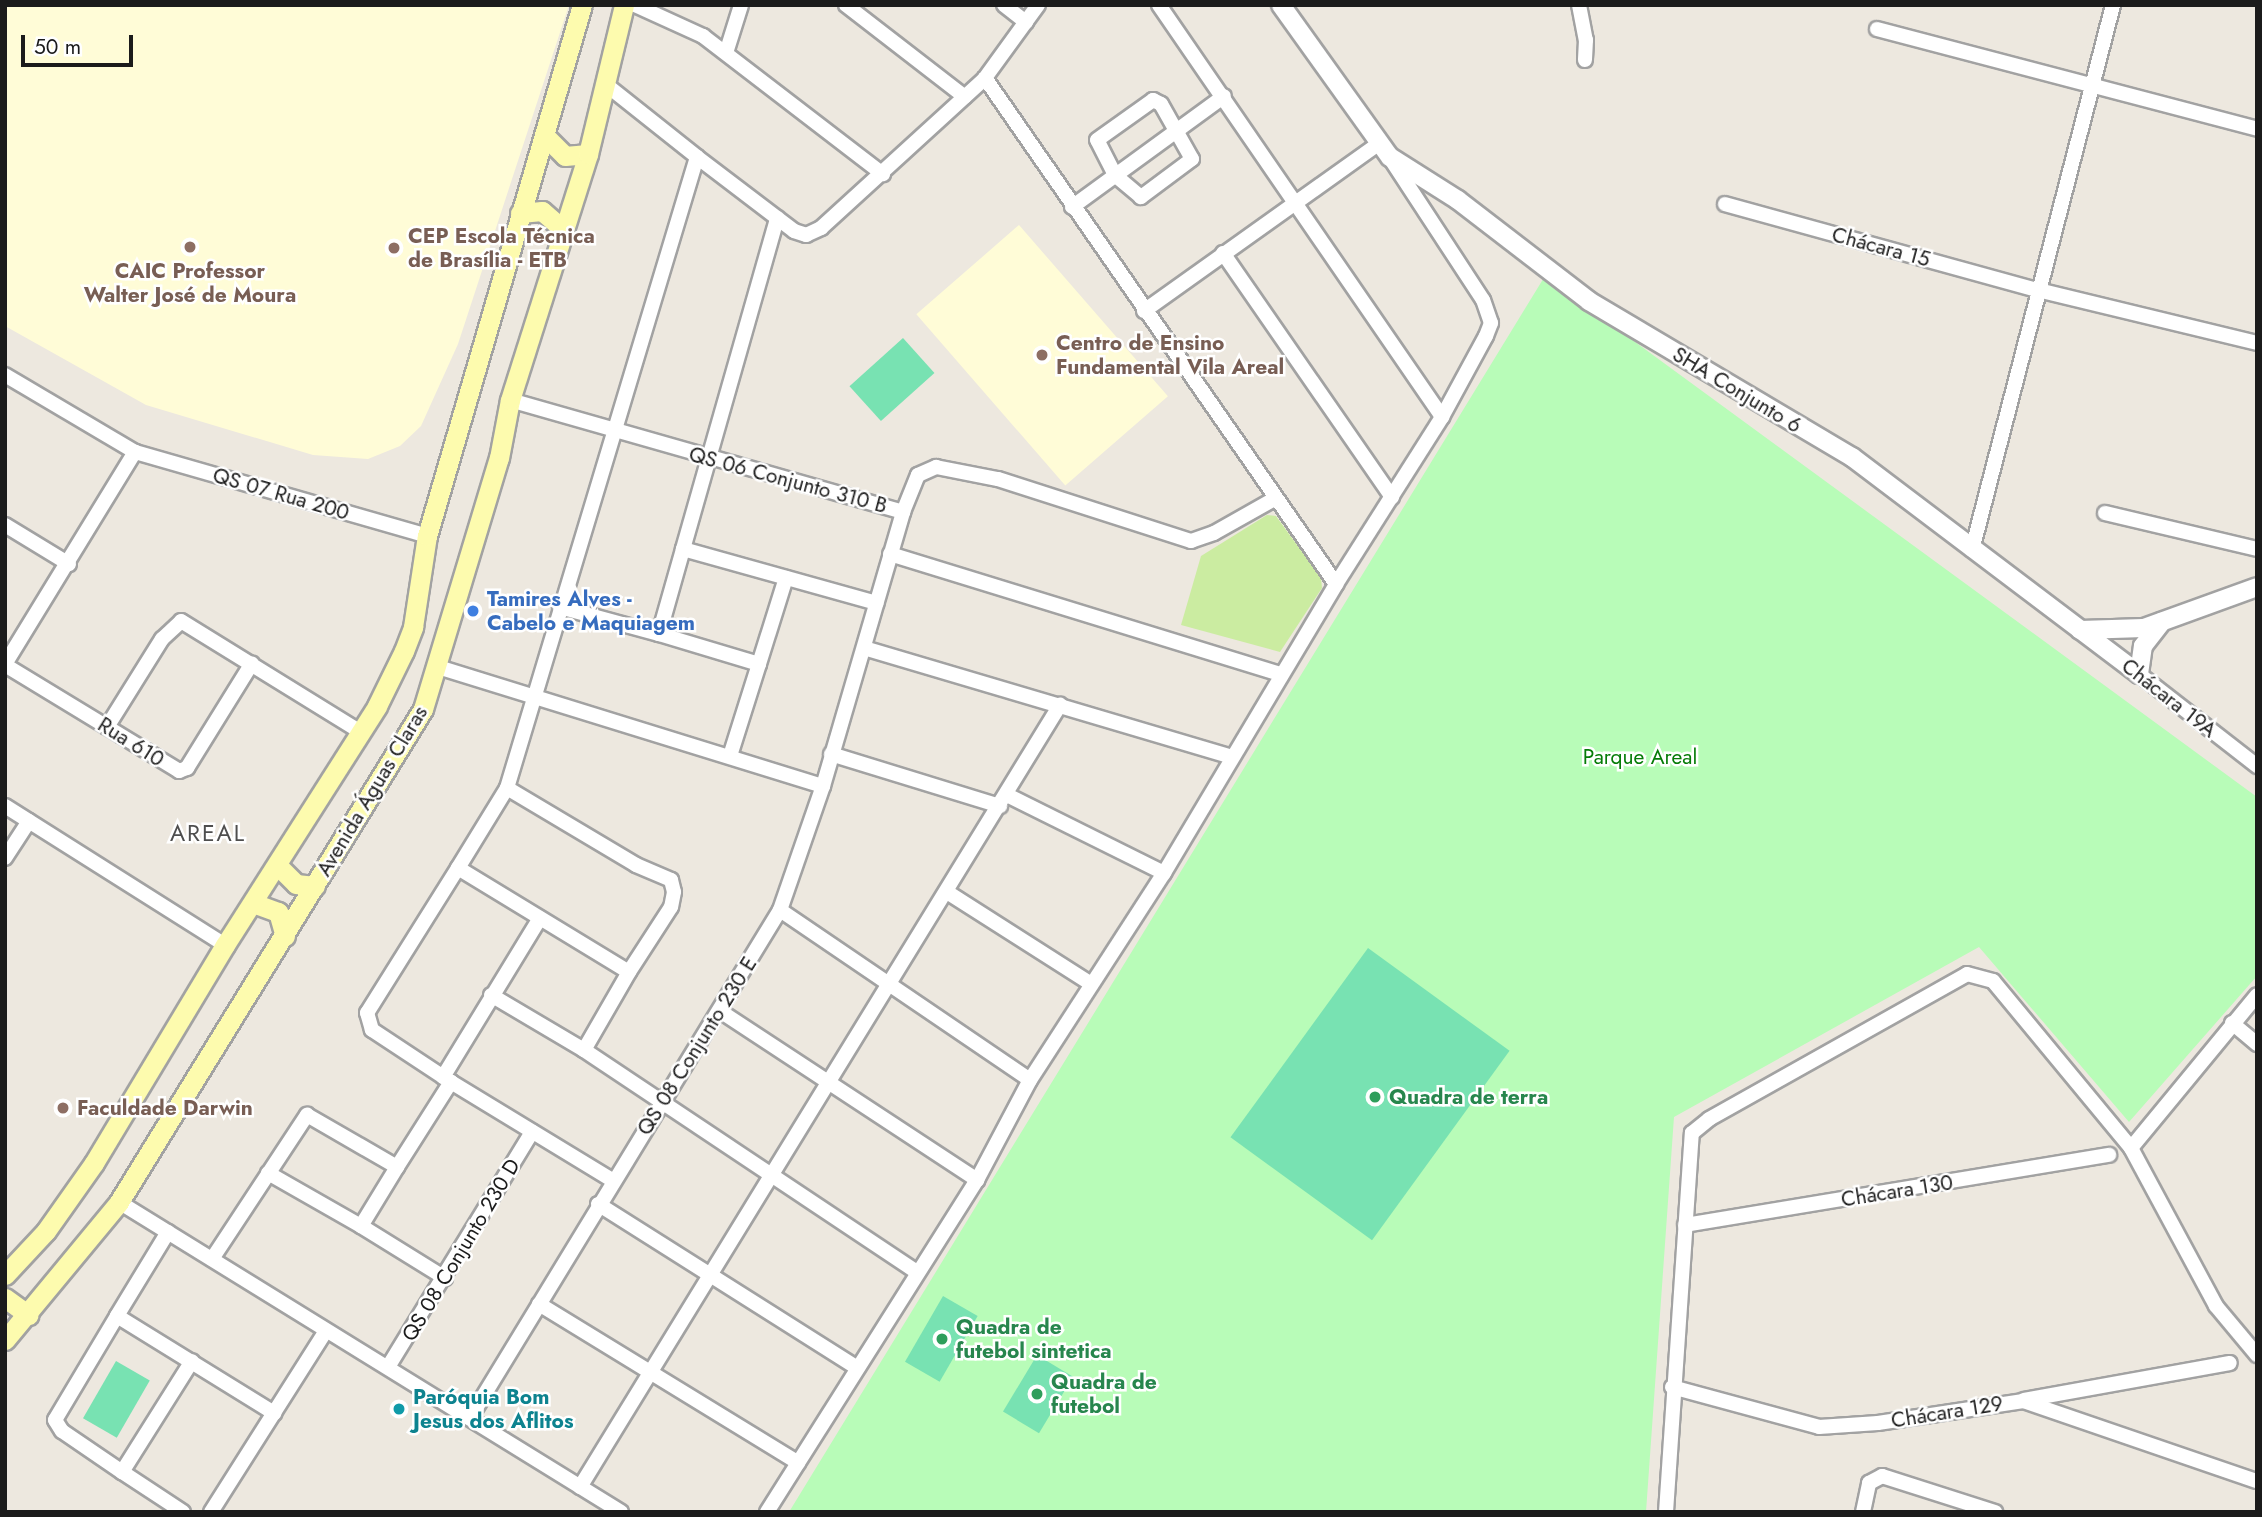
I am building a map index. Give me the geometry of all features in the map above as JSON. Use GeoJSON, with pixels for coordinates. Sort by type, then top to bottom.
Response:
{"type":"FeatureCollection","features":[{"type":"Feature","properties":{"kind":"main road","name":"Avenida Águas Claras"},"geometry":{"type":"LineString","coordinates":[[5,1275],[46,1231],[94,1163],[225,945],[390,683],[413,627],[426,536],[582,5]]}},
{"type":"Feature","properties":{"kind":"main road","name":"Avenida Águas Claras"},"geometry":{"type":"LineString","coordinates":[[5,1340],[119,1202],[423,709],[438,667],[499,458],[510,400],[588,154],[624,5]]}},
{"type":"Feature","properties":{"kind":"main road"},"geometry":{"type":"LineString","coordinates":[[545,136],[565,156],[588,154]]}},
{"type":"Feature","properties":{"kind":"main road"},"geometry":{"type":"LineString","coordinates":[[520,213],[542,211],[563,229]]}},
{"type":"Feature","properties":{"kind":"main road"},"geometry":{"type":"LineString","coordinates":[[277,865],[296,884],[315,886]]}},
{"type":"Feature","properties":{"kind":"main road"},"geometry":{"type":"LineString","coordinates":[[253,903],[278,912],[285,936]]}},
{"type":"Feature","properties":{"kind":"main road"},"geometry":{"type":"LineString","coordinates":[[5,1298],[28,1315]]}},
{"type":"Feature","properties":{"kind":"street"},"geometry":{"type":"LineString","coordinates":[[635,5],[703,36],[883,174]]}},
{"type":"Feature","properties":{"kind":"street"},"geometry":{"type":"LineString","coordinates":[[726,53],[741,5]]}},
{"type":"Feature","properties":{"kind":"street"},"geometry":{"type":"LineString","coordinates":[[846,5],[965,97]]}},
{"type":"Feature","properties":{"kind":"street"},"geometry":{"type":"LineString","coordinates":[[1004,5],[1026,22]]}},
{"type":"Feature","properties":{"kind":"street"},"geometry":{"type":"LineString","coordinates":[[604,83],[799,234],[814,232],[883,174],[985,78],[1038,5]]}},
{"type":"Feature","properties":{"kind":"street"},"geometry":{"type":"LineString","coordinates":[[1159,5],[1443,417]]}},
{"type":"Feature","properties":{"kind":"street"},"geometry":{"type":"LineString","coordinates":[[1579,5],[1586,40],[1585,60]]}},
{"type":"Feature","properties":{"kind":"street"},"geometry":{"type":"LineString","coordinates":[[1972,550],[2089,85],[2113,5]]}},
{"type":"Feature","properties":{"kind":"street"},"geometry":{"type":"LineString","coordinates":[[767,1512],[856,1367],[977,1180],[1030,1080],[1090,983],[1164,873],[1336,584],[1443,417],[1486,336],[1491,316],[1288,8]]}},
{"type":"Feature","properties":{"kind":"street"},"geometry":{"type":"LineString","coordinates":[[1877,29],[2257,129]]}},
{"type":"Feature","properties":{"kind":"street"},"geometry":{"type":"LineString","coordinates":[[985,78],[1144,311],[1336,584]]}},
{"type":"Feature","properties":{"kind":"street"},"geometry":{"type":"LineString","coordinates":[[1072,206],[1175,128],[1224,96]]}},
{"type":"Feature","properties":{"kind":"street"},"geometry":{"type":"LineString","coordinates":[[1153,100],[1161,104],[1175,128],[1191,154],[1185,167],[1141,197],[1115,175],[1097,144],[1103,131],[1153,100]]}},
{"type":"Feature","properties":{"kind":"street"},"geometry":{"type":"LineString","coordinates":[[1144,311],[1223,253],[1384,151]]}},
{"type":"Feature","properties":{"kind":"street","name":"SHA Conjunto 6"},"geometry":{"type":"LineString","coordinates":[[1384,151],[1458,200],[1589,300],[1852,457],[2080,630]]}},
{"type":"Feature","properties":{"kind":"street"},"geometry":{"type":"LineString","coordinates":[[612,1180],[372,1030],[367,1013],[508,788],[536,699],[560,607],[697,157]]}},
{"type":"Feature","properties":{"kind":"street","name":"Chácara 15"},"geometry":{"type":"LineString","coordinates":[[1725,204],[2038,290],[2257,343]]}},
{"type":"Feature","properties":{"kind":"street"},"geometry":{"type":"LineString","coordinates":[[659,634],[707,458],[778,218]]}},
{"type":"Feature","properties":{"kind":"street"},"geometry":{"type":"LineString","coordinates":[[1223,253],[1392,497]]}},
{"type":"Feature","properties":{"kind":"street","name":"QS 07 Rua 200"},"geometry":{"type":"LineString","coordinates":[[5,375],[135,452],[426,536]]}},
{"type":"Feature","properties":{"kind":"street","name":"QS 06 Conjunto 310 B"},"geometry":{"type":"LineString","coordinates":[[510,400],[903,512],[918,475],[936,467],[998,479],[1191,541],[1214,533],[1276,498]]}},
{"type":"Feature","properties":{"kind":"street"},"geometry":{"type":"LineString","coordinates":[[5,665],[135,452]]}},
{"type":"Feature","properties":{"kind":"street","name":"QS 08 Conjunto 230 E"},"geometry":{"type":"LineString","coordinates":[[470,1418],[612,1180],[720,1012],[780,910],[823,786],[903,512]]}},
{"type":"Feature","properties":{"kind":"street"},"geometry":{"type":"LineString","coordinates":[[2105,513],[2257,550]]}},
{"type":"Feature","properties":{"kind":"street"},"geometry":{"type":"LineString","coordinates":[[5,525],[69,564]]}},
{"type":"Feature","properties":{"kind":"street"},"geometry":{"type":"LineString","coordinates":[[683,549],[877,603]]}},
{"type":"Feature","properties":{"kind":"street"},"geometry":{"type":"LineString","coordinates":[[890,554],[1281,674]]}},
{"type":"Feature","properties":{"kind":"street"},"geometry":{"type":"LineString","coordinates":[[730,756],[786,578]]}},
{"type":"Feature","properties":{"kind":"street"},"geometry":{"type":"LineString","coordinates":[[2080,630],[2118,632],[2162,622],[2257,587]]}},
{"type":"Feature","properties":{"kind":"street"},"geometry":{"type":"LineString","coordinates":[[560,607],[759,664]]}},
{"type":"Feature","properties":{"kind":"street"},"geometry":{"type":"LineString","coordinates":[[107,727],[162,639],[181,621],[361,732]]}},
{"type":"Feature","properties":{"kind":"street"},"geometry":{"type":"LineString","coordinates":[[2139,674],[2143,646],[2162,622]]}},
{"type":"Feature","properties":{"kind":"street","name":"Chácara 19A"},"geometry":{"type":"LineString","coordinates":[[2080,630],[2257,766]]}},
{"type":"Feature","properties":{"kind":"street"},"geometry":{"type":"LineString","coordinates":[[864,648],[1232,757]]}},
{"type":"Feature","properties":{"kind":"street","name":"Rua 610"},"geometry":{"type":"LineString","coordinates":[[5,665],[170,767],[185,770],[252,663]]}},
{"type":"Feature","properties":{"kind":"street"},"geometry":{"type":"LineString","coordinates":[[438,667],[823,786]]}},
{"type":"Feature","properties":{"kind":"street"},"geometry":{"type":"LineString","coordinates":[[580,1486],[649,1369],[1004,800],[1060,705]]}},
{"type":"Feature","properties":{"kind":"street"},"geometry":{"type":"LineString","coordinates":[[831,754],[1004,800],[1164,873]]}},
{"type":"Feature","properties":{"kind":"street"},"geometry":{"type":"LineString","coordinates":[[508,788],[636,865],[671,880],[674,892],[670,907],[584,1050]]}},
{"type":"Feature","properties":{"kind":"street"},"geometry":{"type":"LineString","coordinates":[[5,806],[225,945]]}},
{"type":"Feature","properties":{"kind":"street"},"geometry":{"type":"LineString","coordinates":[[5,858],[29,821]]}},
{"type":"Feature","properties":{"kind":"street"},"geometry":{"type":"LineString","coordinates":[[458,868],[629,972]]}},
{"type":"Feature","properties":{"kind":"street"},"geometry":{"type":"LineString","coordinates":[[947,892],[1090,983]]}},
{"type":"Feature","properties":{"kind":"street"},"geometry":{"type":"LineString","coordinates":[[780,910],[1030,1080]]}},
{"type":"Feature","properties":{"kind":"street"},"geometry":{"type":"LineString","coordinates":[[361,1226],[447,1079],[491,995],[540,918]]}},
{"type":"Feature","properties":{"kind":"street"},"geometry":{"type":"LineString","coordinates":[[1666,1512],[1672,1387],[1690,1145],[1697,1126],[1967,975],[1993,982],[2131,1148],[2216,1306],[2257,1355]]}},
{"type":"Feature","properties":{"kind":"street"},"geometry":{"type":"LineString","coordinates":[[491,995],[584,1050],[769,1177],[917,1272]]}},
{"type":"Feature","properties":{"kind":"street"},"geometry":{"type":"LineString","coordinates":[[2131,1148],[2257,995]]}},
{"type":"Feature","properties":{"kind":"street"},"geometry":{"type":"LineString","coordinates":[[720,1012],[977,1180]]}},
{"type":"Feature","properties":{"kind":"street"},"geometry":{"type":"LineString","coordinates":[[2232,1023],[2257,1044]]}},
{"type":"Feature","properties":{"kind":"street"},"geometry":{"type":"LineString","coordinates":[[212,1259],[307,1115],[397,1167]]}},
{"type":"Feature","properties":{"kind":"street","name":"QS 08 Conjunto 230 D"},"geometry":{"type":"LineString","coordinates":[[388,1367],[445,1278],[532,1132]]}},
{"type":"Feature","properties":{"kind":"street","name":"Chácara 130"},"geometry":{"type":"LineString","coordinates":[[1685,1224],[2109,1155]]}},
{"type":"Feature","properties":{"kind":"street"},"geometry":{"type":"LineString","coordinates":[[268,1173],[445,1278]]}},
{"type":"Feature","properties":{"kind":"street"},"geometry":{"type":"LineString","coordinates":[[119,1202],[621,1512]]}},
{"type":"Feature","properties":{"kind":"street"},"geometry":{"type":"LineString","coordinates":[[598,1204],[856,1367]]}},
{"type":"Feature","properties":{"kind":"street"},"geometry":{"type":"LineString","coordinates":[[168,1232],[55,1420],[61,1432],[183,1512]]}},
{"type":"Feature","properties":{"kind":"street"},"geometry":{"type":"LineString","coordinates":[[539,1304],[799,1463]]}},
{"type":"Feature","properties":{"kind":"street"},"geometry":{"type":"LineString","coordinates":[[117,1316],[274,1413]]}},
{"type":"Feature","properties":{"kind":"street"},"geometry":{"type":"LineString","coordinates":[[211,1512],[327,1331]]}},
{"type":"Feature","properties":{"kind":"street"},"geometry":{"type":"LineString","coordinates":[[122,1472],[192,1361]]}},
{"type":"Feature","properties":{"kind":"street"},"geometry":{"type":"LineString","coordinates":[[2023,1401],[2230,1363]]}},
{"type":"Feature","properties":{"kind":"street","name":"Chácara 129"},"geometry":{"type":"LineString","coordinates":[[1672,1387],[1819,1427],[1878,1423],[2023,1401],[2257,1481]]}},
{"type":"Feature","properties":{"kind":"street"},"geometry":{"type":"LineString","coordinates":[[1863,1512],[1870,1483],[1882,1476],[1995,1512]]}},
{"type":"Feature","properties":{"kind":"shaded area"},"geometry":{"type":"Polygon","coordinates":[[[5,5],[569,5],[458,344],[421,426],[400,446],[368,459],[313,455],[146,405],[5,326],[5,5]]]}},
{"type":"Feature","properties":{"kind":"shaded area","name":"Centro de Ensino Fundamental Vila Areal"},"geometry":{"type":"Polygon","coordinates":[[[1019,225],[1168,396],[1065,486],[916,314],[1019,225]]]}},
{"type":"Feature","properties":{"kind":"green space","name":"Parque Areal"},"geometry":{"type":"Polygon","coordinates":[[[1545,276],[2257,797],[2257,976],[2129,1122],[1979,947],[1674,1117],[1646,1512],[789,1512],[1545,276]]]}},
{"type":"Feature","properties":{"kind":"green space"},"geometry":{"type":"Polygon","coordinates":[[[903,338],[934,373],[881,421],[849,386],[903,338]]]}},
{"type":"Feature","properties":{"kind":"green space"},"geometry":{"type":"Polygon","coordinates":[[[1267,515],[1276,516],[1321,578],[1322,588],[1280,652],[1181,625],[1201,556],[1267,515]]]}},
{"type":"Feature","properties":{"kind":"green space","name":"Quadra de terra"},"geometry":{"type":"Polygon","coordinates":[[[1368,948],[1510,1051],[1372,1240],[1230,1137],[1368,948]]]}},
{"type":"Feature","properties":{"kind":"green space","name":"Quadra de futebol sintetica"},"geometry":{"type":"Polygon","coordinates":[[[943,1296],[978,1316],[940,1382],[905,1362],[943,1296]]]}},
{"type":"Feature","properties":{"kind":"green space","name":"Quadra de futebol"},"geometry":{"type":"Polygon","coordinates":[[[1037,1355],[1073,1377],[1039,1433],[1003,1412],[1037,1355]]]}},
{"type":"Feature","properties":{"kind":"green space"},"geometry":{"type":"Polygon","coordinates":[[[116,1361],[150,1380],[117,1438],[83,1418],[116,1361]]]}},
{"type":"Feature","properties":{"kind":"place","name":"CAIC Professor Walter José de Moura"},"geometry":{"type":"Point","coordinates":[190,247]}},
{"type":"Feature","properties":{"kind":"place","name":"CEP Escola Técnica de Brasília - ETB"},"geometry":{"type":"Point","coordinates":[394,248]}},
{"type":"Feature","properties":{"kind":"place","name":"Centro de Ensino Fundamental Vila Areal"},"geometry":{"type":"Point","coordinates":[1042,355]}},
{"type":"Feature","properties":{"kind":"place","name":"Tamires Alves - Cabelo e Maquiagem"},"geometry":{"type":"Point","coordinates":[473,611]}},
{"type":"Feature","properties":{"kind":"place","name":"Quadra de terra"},"geometry":{"type":"Point","coordinates":[1375,1097]}},
{"type":"Feature","properties":{"kind":"place","name":"Faculdade Darwin"},"geometry":{"type":"Point","coordinates":[63,1108]}},
{"type":"Feature","properties":{"kind":"place","name":"Quadra de futebol sintetica"},"geometry":{"type":"Point","coordinates":[942,1339]}},
{"type":"Feature","properties":{"kind":"place","name":"Quadra de futebol"},"geometry":{"type":"Point","coordinates":[1037,1394]}},
{"type":"Feature","properties":{"kind":"place","name":"Paróquia Bom Jesus dos Aflitos"},"geometry":{"type":"Point","coordinates":[399,1409]}},
{"type":"Feature","properties":{"kind":"district","name":"AREAL"},"geometry":{"type":"Point","coordinates":[208,833]}}]}
